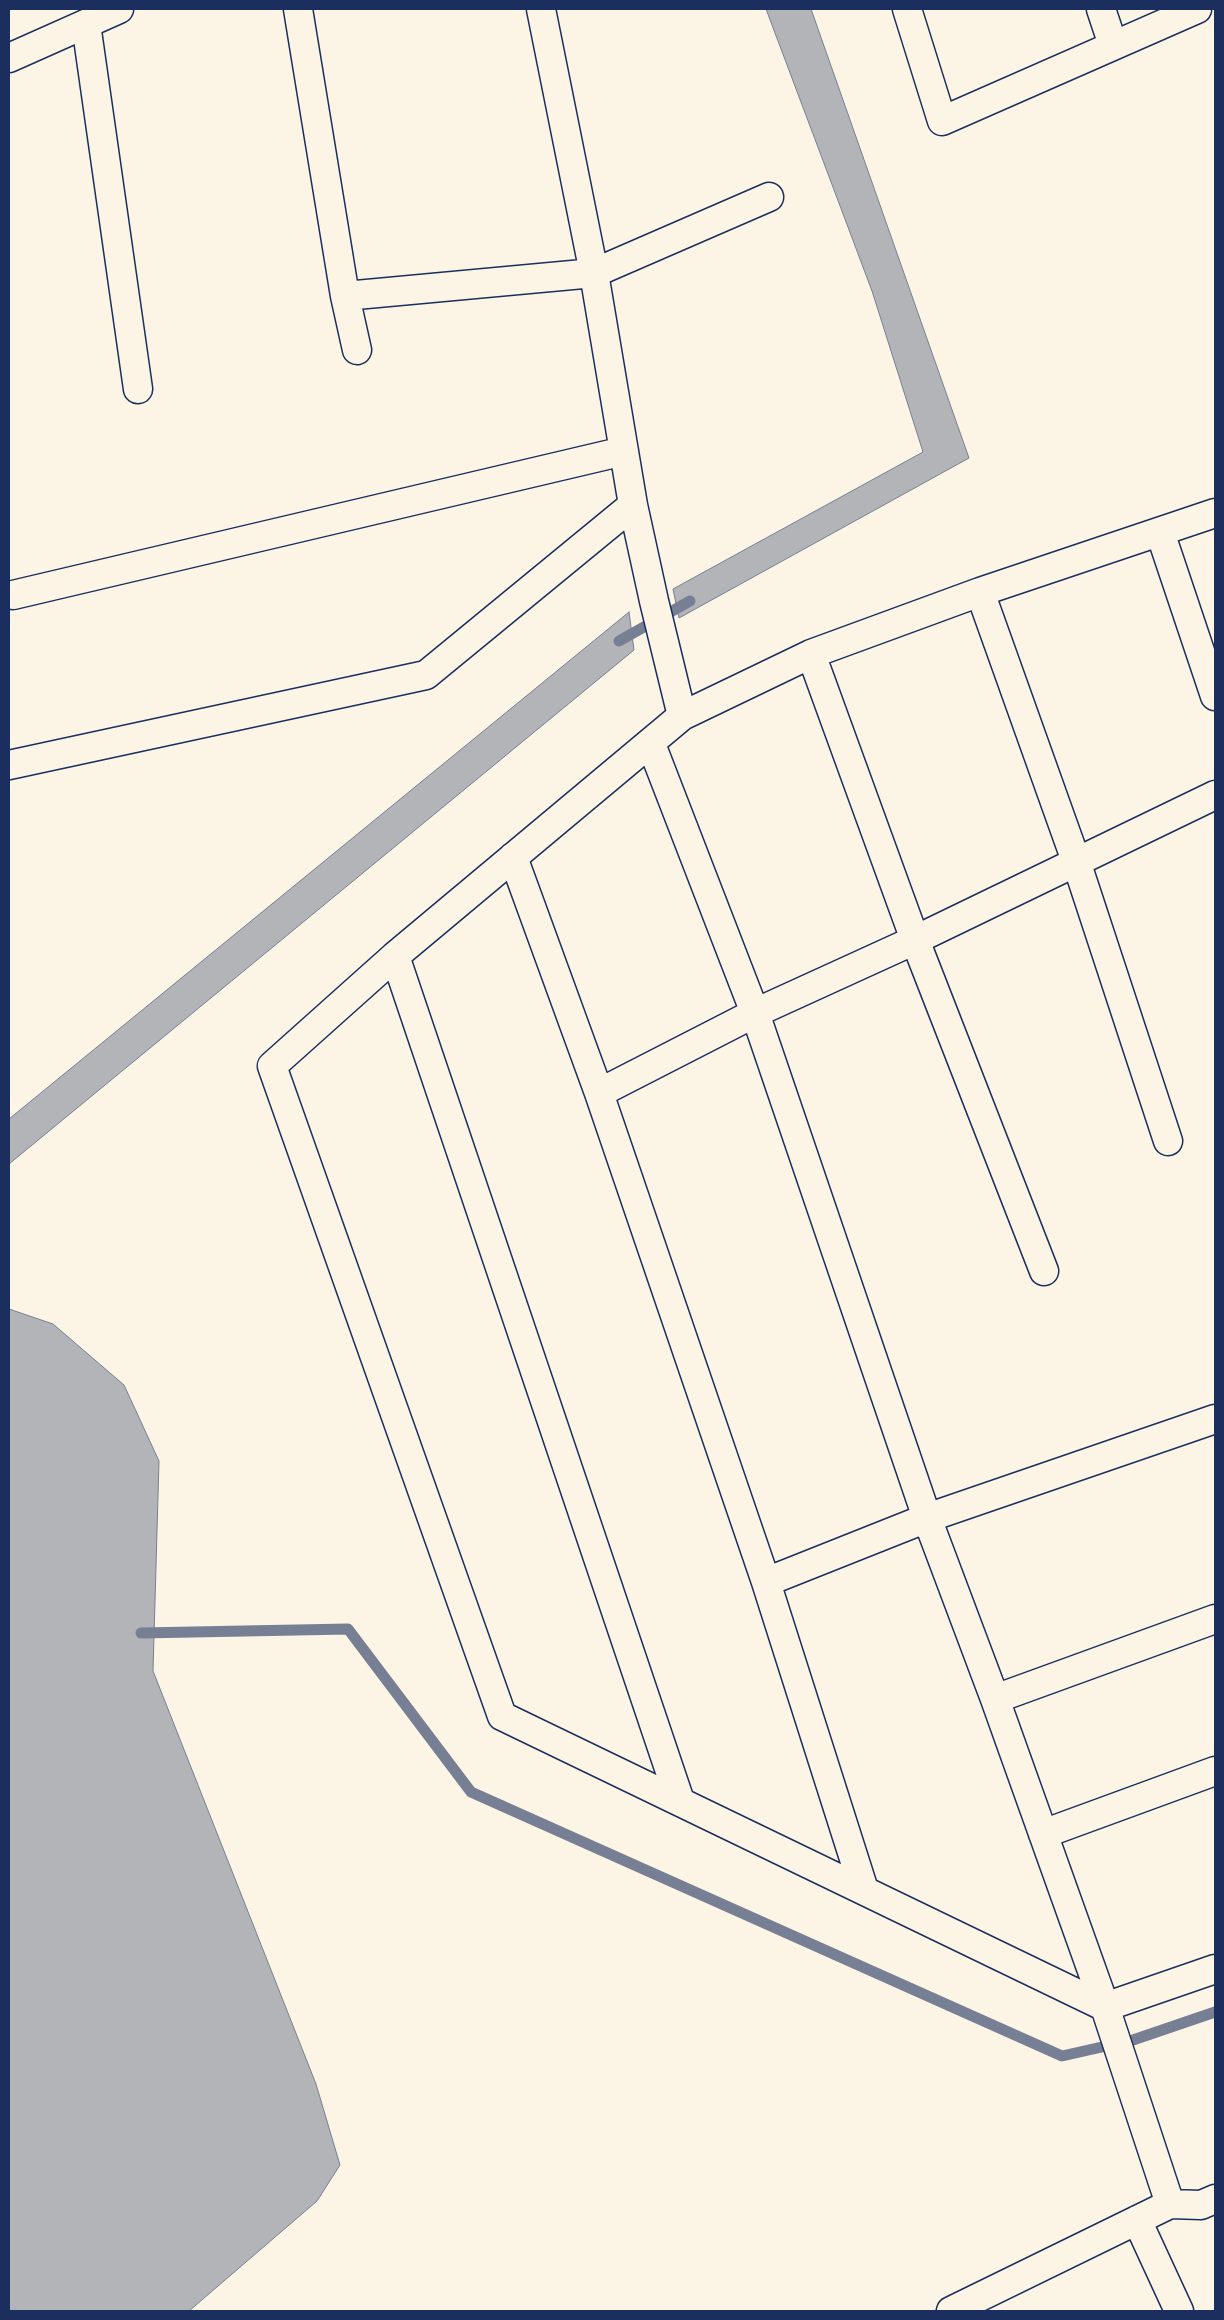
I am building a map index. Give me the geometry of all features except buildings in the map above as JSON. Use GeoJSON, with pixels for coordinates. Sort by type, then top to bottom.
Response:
{"type":"FeatureCollection","features":[{"type":"Feature","properties":{"kind":"street"},"geometry":{"type":"LineString","coordinates":[[9,58],[119,9]]}},
{"type":"Feature","properties":{"kind":"street"},"geometry":{"type":"LineString","coordinates":[[298,9],[345,296],[357,350]]}},
{"type":"Feature","properties":{"kind":"street"},"geometry":{"type":"LineString","coordinates":[[541,9],[594,273],[633,505],[682,716]]}},
{"type":"Feature","properties":{"kind":"street"},"geometry":{"type":"LineString","coordinates":[[907,9],[942,121],[1197,9]]}},
{"type":"Feature","properties":{"kind":"street"},"geometry":{"type":"LineString","coordinates":[[1102,9],[1113,45]]}},
{"type":"Feature","properties":{"kind":"street"},"geometry":{"type":"LineString","coordinates":[[86,24],[138,389]]}},
{"type":"Feature","properties":{"kind":"street"},"geometry":{"type":"LineString","coordinates":[[345,296],[594,273],[768,197]]}},
{"type":"Feature","properties":{"kind":"street"},"geometry":{"type":"LineString","coordinates":[[13,595],[624,451]]}},
{"type":"Feature","properties":{"kind":"street"},"geometry":{"type":"LineString","coordinates":[[9,765],[426,675],[633,505]]}},
{"type":"Feature","properties":{"kind":"street"},"geometry":{"type":"LineString","coordinates":[[1215,514],[980,592],[811,654],[682,716],[396,956],[272,1066],[502,1716],[1105,2007],[1215,1969]]}},
{"type":"Feature","properties":{"kind":"street"},"geometry":{"type":"LineString","coordinates":[[1160,532],[1215,696]]}},
{"type":"Feature","properties":{"kind":"street"},"geometry":{"type":"LineString","coordinates":[[980,592],[1076,861],[1168,1141]]}},
{"type":"Feature","properties":{"kind":"street"},"geometry":{"type":"LineString","coordinates":[[811,654],[915,940],[1044,1271]]}},
{"type":"Feature","properties":{"kind":"street"},"geometry":{"type":"LineString","coordinates":[[650,744],[755,1013],[927,1518],[995,1699],[1105,2007],[1170,2204]]}},
{"type":"Feature","properties":{"kind":"street"},"geometry":{"type":"LineString","coordinates":[[599,1093],[755,1013],[915,940],[1215,795]]}},
{"type":"Feature","properties":{"kind":"street"},"geometry":{"type":"LineString","coordinates":[[512,857],[599,1093],[766,1582],[864,1890]]}},
{"type":"Feature","properties":{"kind":"street"},"geometry":{"type":"LineString","coordinates":[[396,956],[680,1801]]}},
{"type":"Feature","properties":{"kind":"street"},"geometry":{"type":"LineString","coordinates":[[766,1582],[927,1518],[1215,1419]]}},
{"type":"Feature","properties":{"kind":"street"},"geometry":{"type":"LineString","coordinates":[[995,1699],[1215,1619]]}},
{"type":"Feature","properties":{"kind":"street"},"geometry":{"type":"LineString","coordinates":[[1043,1834],[1215,1771]]}},
{"type":"Feature","properties":{"kind":"street"},"geometry":{"type":"LineString","coordinates":[[951,2311],[985,2304],[1137,2220],[1170,2204],[1201,2205],[1215,2199]]}},
{"type":"Feature","properties":{"kind":"street"},"geometry":{"type":"LineString","coordinates":[[1137,2220],[1178,2311]]}},
{"type":"Feature","properties":{"kind":"shaded area"},"geometry":{"type":"Polygon","coordinates":[[[766,9],[811,9],[969,458],[679,618],[673,589],[923,452],[872,291],[766,9]]]}},
{"type":"Feature","properties":{"kind":"shaded area"},"geometry":{"type":"Polygon","coordinates":[[[629,612],[634,650],[9,1164],[9,1119],[629,612]]]}},
{"type":"Feature","properties":{"kind":"shaded area"},"geometry":{"type":"Polygon","coordinates":[[[9,1309],[53,1324],[124,1385],[159,1461],[153,1671],[316,2084],[340,2165],[317,2201],[189,2311],[9,2311],[9,1309]]]}},
{"type":"Feature","properties":{"kind":"waterway"},"geometry":{"type":"LineString","coordinates":[[619,641],[690,601]]}},
{"type":"Feature","properties":{"kind":"waterway"},"geometry":{"type":"LineString","coordinates":[[141,1633],[348,1629],[471,1792],[1062,2056],[1133,2040],[1215,2012]]}}]}
